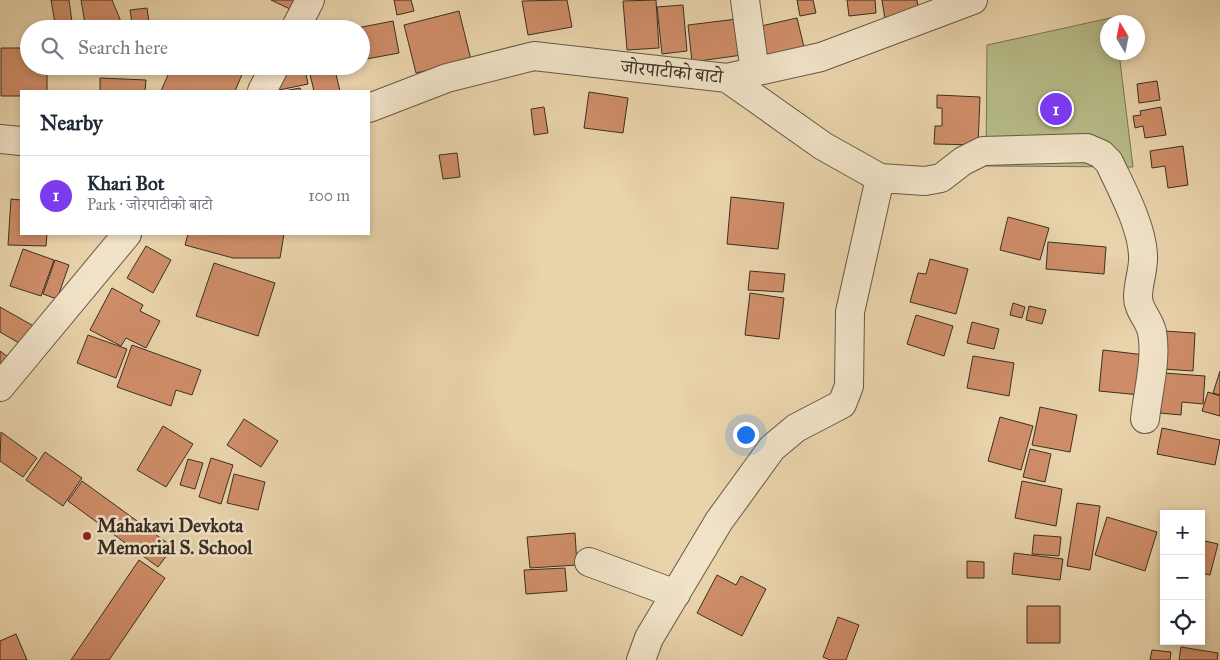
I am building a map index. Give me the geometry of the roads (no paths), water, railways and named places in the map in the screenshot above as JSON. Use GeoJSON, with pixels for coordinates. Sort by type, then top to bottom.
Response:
{"type":"FeatureCollection","features":[{"type":"Feature","properties":{"kind":"street"},"geometry":{"type":"LineString","coordinates":[[300,20],[310,0]]}},
{"type":"Feature","properties":{"kind":"street"},"geometry":{"type":"LineString","coordinates":[[745,0],[755,72]]}},
{"type":"Feature","properties":{"kind":"street","name":"जोरपाटीको बाटो"},"geometry":{"type":"LineString","coordinates":[[370,108],[447,78],[534,56],[727,78],[821,57],[972,0]]}},
{"type":"Feature","properties":{"kind":"street"},"geometry":{"type":"LineString","coordinates":[[263,90],[270,75]]}},
{"type":"Feature","properties":{"kind":"street"},"geometry":{"type":"LineString","coordinates":[[727,78],[823,146],[880,178],[925,181],[941,178],[963,161],[983,151],[1087,148],[1101,154],[1109,162],[1140,236],[1143,255],[1138,298],[1140,308],[1148,318],[1152,331],[1153,348],[1145,419]]}},
{"type":"Feature","properties":{"kind":"street"},"geometry":{"type":"LineString","coordinates":[[0,139],[20,140]]}},
{"type":"Feature","properties":{"kind":"street"},"geometry":{"type":"LineString","coordinates":[[641,660],[649,638],[719,521],[772,448],[796,428],[842,404],[849,386],[850,312],[880,178]]}},
{"type":"Feature","properties":{"kind":"street"},"geometry":{"type":"LineString","coordinates":[[0,388],[126,235]]}},
{"type":"Feature","properties":{"kind":"street"},"geometry":{"type":"LineString","coordinates":[[589,562],[676,594]]}},
{"type":"Feature","properties":{"kind":"place","name":"Khari Bot"},"geometry":{"type":"Point","coordinates":[1056,109]}},
{"type":"Feature","properties":{"kind":"place","name":"Mahakavi Devkota Memorial S. School"},"geometry":{"type":"Point","coordinates":[87,536]}}]}
